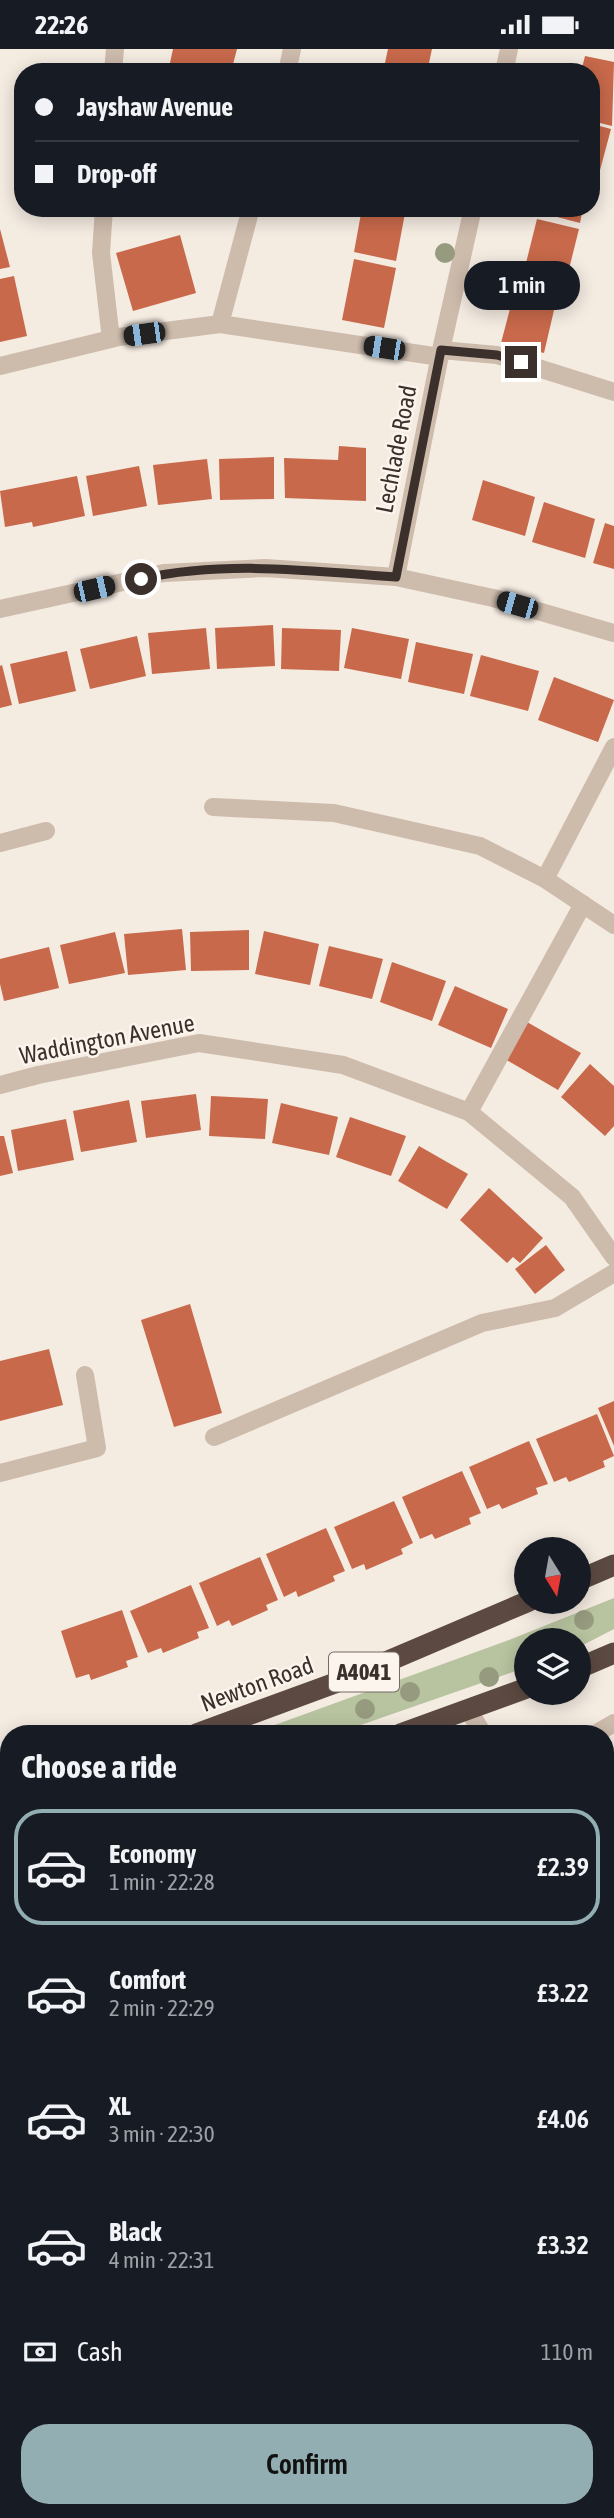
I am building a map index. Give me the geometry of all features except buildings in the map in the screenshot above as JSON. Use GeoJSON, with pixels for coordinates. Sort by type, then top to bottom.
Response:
{"type":"FeatureCollection","features":[{"type":"Feature","properties":{"kind":"highway"},"geometry":{"type":"LineString","coordinates":[[592,1574],[614,1565]]}},
{"type":"Feature","properties":{"kind":"highway","name":"Newton Road"},"geometry":{"type":"LineString","coordinates":[[221,1725],[346,1679],[514,1608]]}},
{"type":"Feature","properties":{"kind":"highway"},"geometry":{"type":"LineString","coordinates":[[591,1663],[614,1653]]}},
{"type":"Feature","properties":{"kind":"highway"},"geometry":{"type":"LineString","coordinates":[[424,1725],[514,1693]]}},
{"type":"Feature","properties":{"kind":"street"},"geometry":{"type":"LineString","coordinates":[[104,217],[102,253],[111,339]]}},
{"type":"Feature","properties":{"kind":"street"},"geometry":{"type":"LineString","coordinates":[[220,324],[249,217]]}},
{"type":"Feature","properties":{"kind":"street","name":"Lechlade Road"},"geometry":{"type":"LineString","coordinates":[[396,577],[440,353],[471,217]]}},
{"type":"Feature","properties":{"kind":"street"},"geometry":{"type":"LineString","coordinates":[[0,366],[111,339],[220,324],[440,353],[497,355],[614,392]]}},
{"type":"Feature","properties":{"kind":"street"},"geometry":{"type":"LineString","coordinates":[[0,609],[164,573],[265,568],[396,577],[493,598],[614,633]]}},
{"type":"Feature","properties":{"kind":"street"},"geometry":{"type":"LineString","coordinates":[[545,879],[614,747]]}},
{"type":"Feature","properties":{"kind":"street"},"geometry":{"type":"LineString","coordinates":[[214,807],[334,813],[480,846],[545,879],[614,925]]}},
{"type":"Feature","properties":{"kind":"street"},"geometry":{"type":"LineString","coordinates":[[0,843],[46,831]]}},
{"type":"Feature","properties":{"kind":"street"},"geometry":{"type":"LineString","coordinates":[[469,1112],[583,904]]}},
{"type":"Feature","properties":{"kind":"street","name":"Waddington Avenue"},"geometry":{"type":"LineString","coordinates":[[0,1085],[200,1043],[343,1065],[469,1112],[572,1197],[614,1257]]}},
{"type":"Feature","properties":{"kind":"street"},"geometry":{"type":"LineString","coordinates":[[214,1437],[482,1323],[555,1308],[614,1273]]}},
{"type":"Feature","properties":{"kind":"street"},"geometry":{"type":"LineString","coordinates":[[0,1473],[97,1448],[85,1375]]}},
{"type":"Feature","properties":{"kind":"street"},"geometry":{"type":"LineString","coordinates":[[468,1709],[478,1725]]}},
{"type":"Feature","properties":{"kind":"green space"},"geometry":{"type":"Polygon","coordinates":[[[614,1598],[614,1629],[591,1641],[591,1628],[539,1628],[574,1614],[591,1614],[592,1607],[614,1598]]]}},
{"type":"Feature","properties":{"kind":"green space"},"geometry":{"type":"Polygon","coordinates":[[[514,1638],[514,1672],[361,1725],[275,1725],[514,1638]]]}},
{"type":"Feature","properties":{"kind":"route"},"geometry":{"type":"LineString","coordinates":[[141,579],[164,573],[265,568],[396,577],[441,350],[497,355],[521,362]]}}]}
